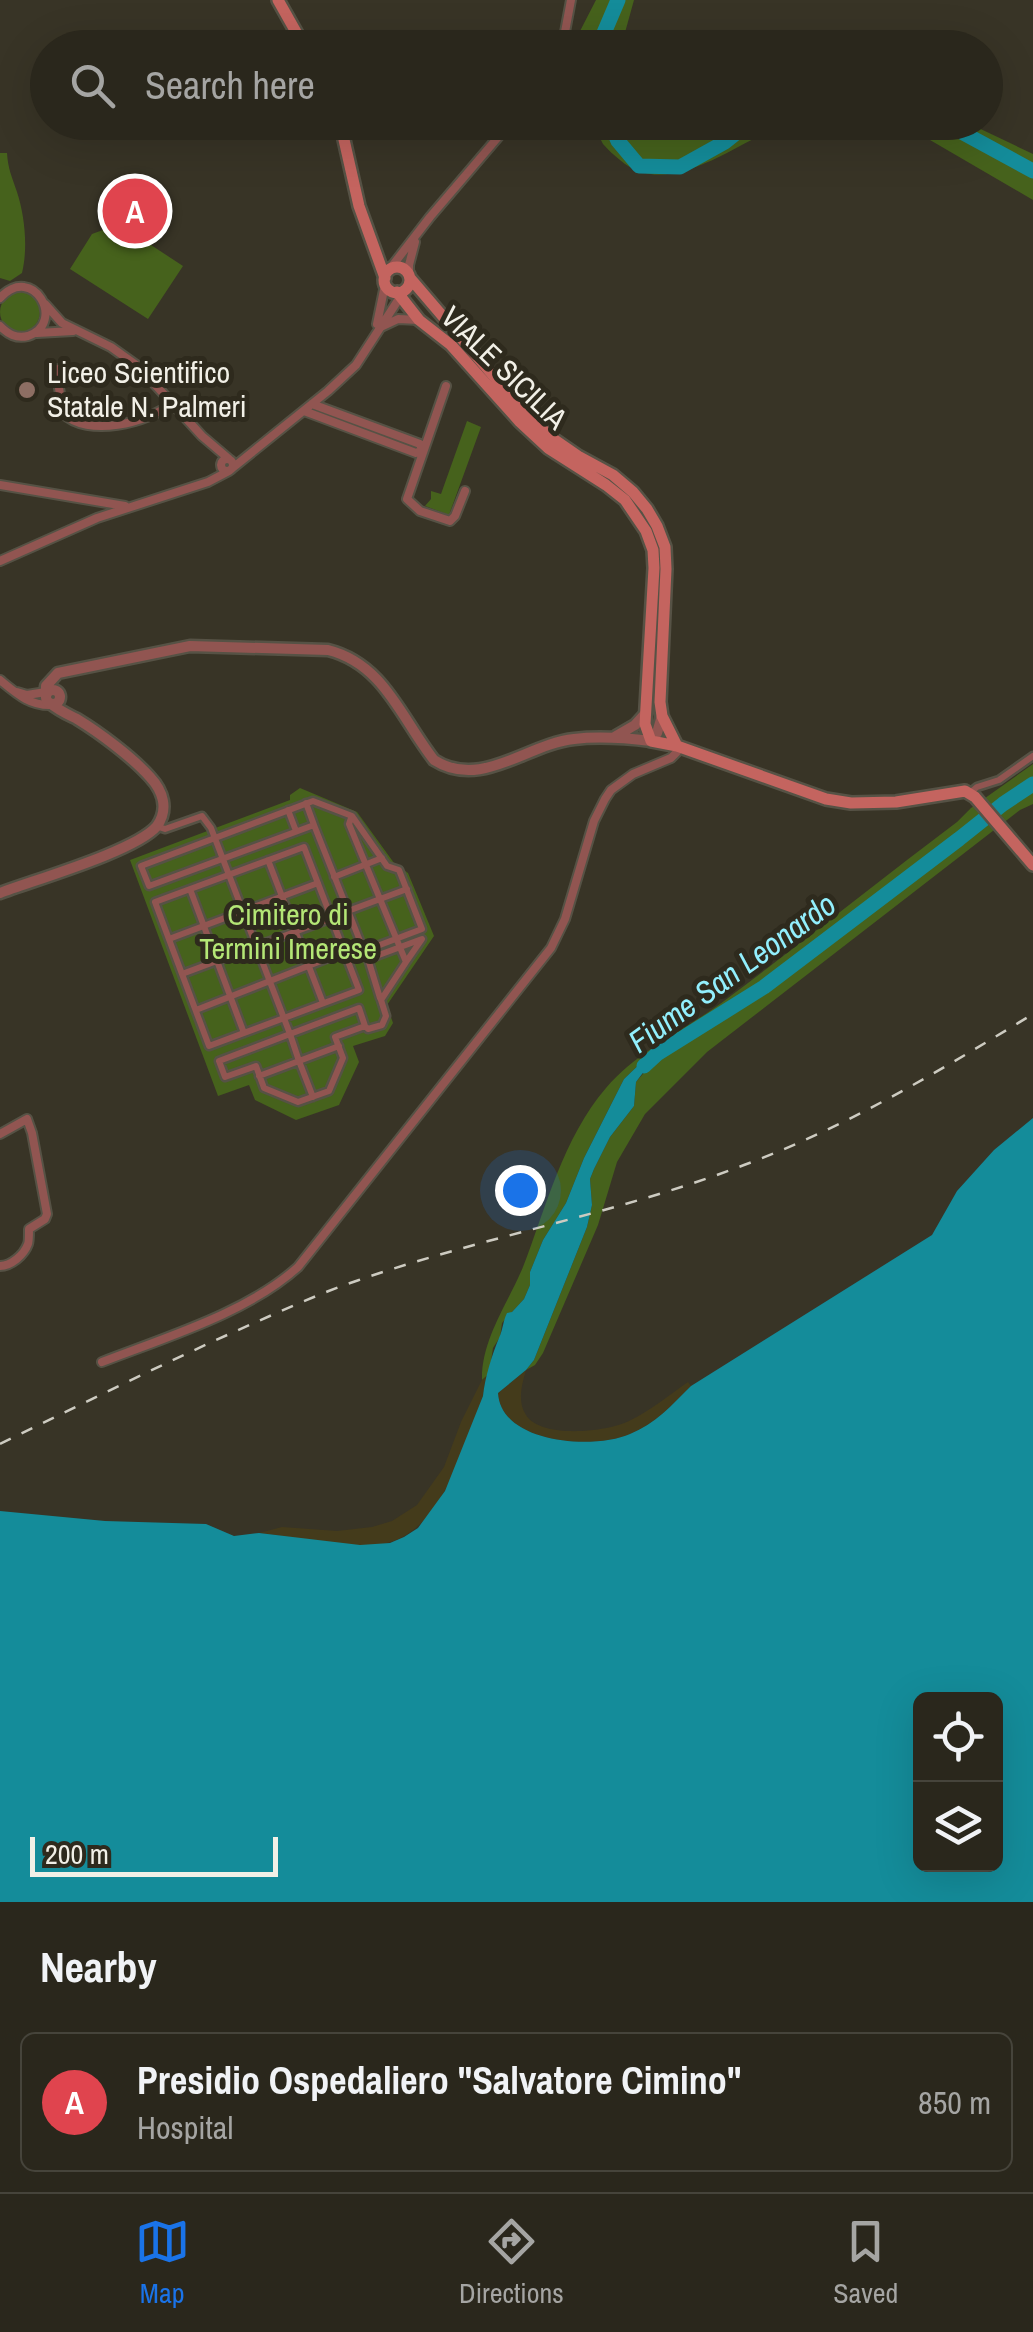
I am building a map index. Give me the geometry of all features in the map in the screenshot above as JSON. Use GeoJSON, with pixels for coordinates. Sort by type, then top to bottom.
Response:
{"type":"FeatureCollection","features":[{"type":"Feature","properties":{"kind":"main road"},"geometry":{"type":"LineString","coordinates":[[278,3],[294,30]]}},
{"type":"Feature","properties":{"kind":"main road"},"geometry":{"type":"LineString","coordinates":[[343,140],[352,184],[370,234],[398,280]]}},
{"type":"Feature","properties":{"kind":"main road"},"geometry":{"type":"LineString","coordinates":[[370,234],[398,280]]}},
{"type":"Feature","properties":{"kind":"main road","name":"VIALE SICILIA"},"geometry":{"type":"LineString","coordinates":[[398,280],[419,320],[451,345],[520,422],[548,448],[625,500],[637,515],[653,550],[646,713],[652,742]]}},
{"type":"Feature","properties":{"kind":"main road","name":"VIALE SICILIA"},"geometry":{"type":"LineString","coordinates":[[398,280],[526,415],[552,438],[612,475],[647,508],[657,526],[665,558],[662,716]]}},
{"type":"Feature","properties":{"kind":"main road"},"geometry":{"type":"LineString","coordinates":[[662,716],[678,746]]}},
{"type":"Feature","properties":{"kind":"main road"},"geometry":{"type":"LineString","coordinates":[[652,742],[678,746],[826,800],[896,802],[958,790],[972,795],[1033,864]]}},
{"type":"Feature","properties":{"kind":"street"},"geometry":{"type":"LineString","coordinates":[[565,30],[571,0]]}},
{"type":"Feature","properties":{"kind":"street"},"geometry":{"type":"LineString","coordinates":[[0,561],[96,518],[198,484],[260,446],[308,407],[356,366],[375,334],[418,232],[497,140]]}},
{"type":"Feature","properties":{"kind":"street"},"geometry":{"type":"LineString","coordinates":[[375,334],[382,307],[409,265],[418,232]]}},
{"type":"Feature","properties":{"kind":"street"},"geometry":{"type":"LineString","coordinates":[[0,286],[31,289],[62,323],[139,367],[226,464]]}},
{"type":"Feature","properties":{"kind":"street"},"geometry":{"type":"LineString","coordinates":[[0,298],[12,288]]}},
{"type":"Feature","properties":{"kind":"street"},"geometry":{"type":"LineString","coordinates":[[32,334],[45,318],[44,304]]}},
{"type":"Feature","properties":{"kind":"street"},"geometry":{"type":"LineString","coordinates":[[375,334],[398,319],[419,320]]}},
{"type":"Feature","properties":{"kind":"street"},"geometry":{"type":"LineString","coordinates":[[0,326],[17,337],[55,330],[78,331]]}},
{"type":"Feature","properties":{"kind":"street"},"geometry":{"type":"LineString","coordinates":[[56,368],[64,413],[73,421],[119,425],[161,412],[172,403]]}},
{"type":"Feature","properties":{"kind":"street"},"geometry":{"type":"LineString","coordinates":[[446,386],[406,497],[420,511],[450,521],[465,491]]}},
{"type":"Feature","properties":{"kind":"street"},"geometry":{"type":"LineString","coordinates":[[308,407],[420,444],[422,450]]}},
{"type":"Feature","properties":{"kind":"street"},"geometry":{"type":"LineString","coordinates":[[0,485],[129,507]]}},
{"type":"Feature","properties":{"kind":"street"},"geometry":{"type":"LineString","coordinates":[[95,502],[102,510],[96,518]]}},
{"type":"Feature","properties":{"kind":"street"},"geometry":{"type":"LineString","coordinates":[[0,680],[36,704],[53,698],[63,678],[82,667],[190,646],[328,650],[358,662],[386,688],[434,760],[458,770],[495,766],[572,738],[615,737],[652,742],[662,716]]}},
{"type":"Feature","properties":{"kind":"street"},"geometry":{"type":"LineString","coordinates":[[0,892],[112,853],[148,834],[159,821],[163,799],[152,778],[139,765],[53,698],[14,691]]}},
{"type":"Feature","properties":{"kind":"street"},"geometry":{"type":"LineString","coordinates":[[615,737],[646,713]]}},
{"type":"Feature","properties":{"kind":"street"},"geometry":{"type":"LineString","coordinates":[[102,1362],[248,1302],[282,1282],[298,1267],[551,948],[565,918],[594,821],[611,790],[634,774],[672,758],[678,746]]}},
{"type":"Feature","properties":{"kind":"street"},"geometry":{"type":"LineString","coordinates":[[972,795],[977,787],[1000,780],[1033,756]]}},
{"type":"Feature","properties":{"kind":"street"},"geometry":{"type":"LineString","coordinates":[[314,825],[149,886],[141,866],[312,801],[352,816],[387,866],[399,870],[422,928],[368,960],[386,1016],[382,1025],[368,1030],[359,1008],[219,1061],[225,1077],[256,1066],[264,1088],[298,1102],[329,1091],[343,1058],[336,1037],[365,1026]]}},
{"type":"Feature","properties":{"kind":"street"},"geometry":{"type":"LineString","coordinates":[[306,803],[364,951],[422,938],[381,1000]]}},
{"type":"Feature","properties":{"kind":"street"},"geometry":{"type":"LineString","coordinates":[[288,810],[296,831]]}},
{"type":"Feature","properties":{"kind":"street"},"geometry":{"type":"LineString","coordinates":[[159,821],[166,829],[202,816],[212,828],[313,1097]]}},
{"type":"Feature","properties":{"kind":"street"},"geometry":{"type":"LineString","coordinates":[[352,816],[349,824],[406,962]]}},
{"type":"Feature","properties":{"kind":"street"},"geometry":{"type":"LineString","coordinates":[[304,847],[359,990],[209,1046],[155,902],[229,875],[304,847]]}},
{"type":"Feature","properties":{"kind":"street"},"geometry":{"type":"LineString","coordinates":[[334,877],[382,858]]}},
{"type":"Feature","properties":{"kind":"street"},"geometry":{"type":"LineString","coordinates":[[268,860],[323,1004]]}},
{"type":"Feature","properties":{"kind":"street"},"geometry":{"type":"LineString","coordinates":[[169,939],[318,883]]}},
{"type":"Feature","properties":{"kind":"street"},"geometry":{"type":"LineString","coordinates":[[348,911],[406,889]]}},
{"type":"Feature","properties":{"kind":"street"},"geometry":{"type":"LineString","coordinates":[[190,890],[244,1033]]}},
{"type":"Feature","properties":{"kind":"street"},"geometry":{"type":"LineString","coordinates":[[182,974],[332,918]]}},
{"type":"Feature","properties":{"kind":"street"},"geometry":{"type":"LineString","coordinates":[[196,1010],[344,952]]}},
{"type":"Feature","properties":{"kind":"street"},"geometry":{"type":"LineString","coordinates":[[260,1076],[339,1046]]}},
{"type":"Feature","properties":{"kind":"street"},"geometry":{"type":"LineString","coordinates":[[0,1134],[27,1119],[47,1214],[28,1229],[28,1245],[13,1263],[0,1266]]}},
{"type":"Feature","properties":{"kind":"green space"},"geometry":{"type":"Polygon","coordinates":[[[596,0],[634,0],[626,30],[581,30],[596,0]]]}},
{"type":"Feature","properties":{"kind":"green space"},"geometry":{"type":"Polygon","coordinates":[[[601,140],[751,140],[704,164],[660,175],[640,171],[601,140]]]}},
{"type":"Feature","properties":{"kind":"green space"},"geometry":{"type":"Polygon","coordinates":[[[930,140],[1003,140],[1033,154],[1033,200],[930,140]]]}},
{"type":"Feature","properties":{"kind":"green space"},"geometry":{"type":"Polygon","coordinates":[[[0,153],[7,153],[25,232],[22,273],[10,281],[0,278],[0,153]]]}},
{"type":"Feature","properties":{"kind":"green space"},"geometry":{"type":"Polygon","coordinates":[[[119,224],[183,266],[148,319],[70,269],[92,234],[119,224]]]}},
{"type":"Feature","properties":{"kind":"green space"},"geometry":{"type":"Polygon","coordinates":[[[20,292],[34,298],[40,312],[34,326],[20,332],[6,326],[0,312],[6,298],[20,292]]]}},
{"type":"Feature","properties":{"kind":"green space"},"geometry":{"type":"Polygon","coordinates":[[[467,421],[481,427],[449,515],[425,506],[431,491],[441,494],[467,421]]]}},
{"type":"Feature","properties":{"kind":"green space"},"geometry":{"type":"Polygon","coordinates":[[[1033,764],[1033,804],[1020,810],[707,1052],[645,1114],[617,1162],[598,1225],[543,1353],[526,1370],[534,1360],[587,1227],[594,1169],[610,1137],[634,1106],[636,1082],[653,1062],[648,1056],[624,1079],[566,1203],[543,1240],[524,1299],[502,1323],[489,1374],[482,1380],[491,1336],[523,1267],[557,1174],[578,1129],[606,1088],[633,1062],[728,998],[1033,764]]]}},
{"type":"Feature","properties":{"kind":"green space","name":"Cimitero di Termini Imerese"},"geometry":{"type":"Polygon","coordinates":[[[300,788],[357,812],[394,863],[408,873],[434,936],[387,1005],[393,1023],[385,1036],[353,1046],[359,1062],[339,1105],[296,1120],[255,1100],[249,1085],[218,1096],[130,860],[290,800],[290,795],[300,788]]]}},
{"type":"Feature","properties":{"kind":"sand"},"geometry":{"type":"Polygon","coordinates":[[[526,1370],[523,1410],[534,1423],[559,1430],[619,1425],[644,1413],[688,1382],[691,1386],[639,1430],[614,1439],[573,1442],[532,1433],[503,1410],[498,1393],[526,1370]]]}},
{"type":"Feature","properties":{"kind":"sand"},"geometry":{"type":"Polygon","coordinates":[[[489,1374],[457,1465],[433,1509],[417,1527],[398,1539],[375,1545],[259,1533],[282,1527],[337,1531],[372,1527],[392,1521],[417,1505],[444,1467],[461,1422],[482,1380],[489,1374]]]}},
{"type":"Feature","properties":{"kind":"water"},"geometry":{"type":"Polygon","coordinates":[[[657,1054],[636,1082],[634,1106],[610,1137],[590,1179],[592,1205],[587,1227],[534,1360],[498,1393],[503,1410],[515,1423],[552,1439],[595,1442],[630,1434],[647,1425],[691,1386],[932,1235],[957,1191],[994,1150],[1033,1118],[1033,1902],[0,1902],[0,1511],[105,1521],[206,1524],[234,1536],[259,1533],[360,1545],[390,1543],[418,1528],[445,1491],[483,1396],[507,1313],[524,1299],[543,1240],[566,1203],[624,1079],[648,1056],[657,1054]]]}},
{"type":"Feature","properties":{"kind":"waterway","name":"Fiume San Leonardo"},"geometry":{"type":"LineString","coordinates":[[605,30],[618,0]]}},
{"type":"Feature","properties":{"kind":"waterway","name":"Fiume San Leonardo"},"geometry":{"type":"LineString","coordinates":[[618,140],[639,166],[680,167],[728,140]]}},
{"type":"Feature","properties":{"kind":"waterway","name":"Fiume San Leonardo"},"geometry":{"type":"LineString","coordinates":[[976,140],[1033,171]]}},
{"type":"Feature","properties":{"kind":"waterway","name":"Fiume San Leonardo"},"geometry":{"type":"LineString","coordinates":[[644,1066],[764,987],[1033,784]]}},
{"type":"Feature","properties":{"kind":"railway"},"geometry":{"type":"LineString","coordinates":[[0,1444],[190,1352],[332,1290],[407,1264],[649,1197],[782,1150],[892,1097],[1033,1014]]}},
{"type":"Feature","properties":{"kind":"place","name":"Presidio Ospedaliero \"Salvatore Cimino\""},"geometry":{"type":"Point","coordinates":[135,211]}},
{"type":"Feature","properties":{"kind":"place","name":"Liceo Scientifico Statale N. Palmeri"},"geometry":{"type":"Point","coordinates":[27,390]}}]}
